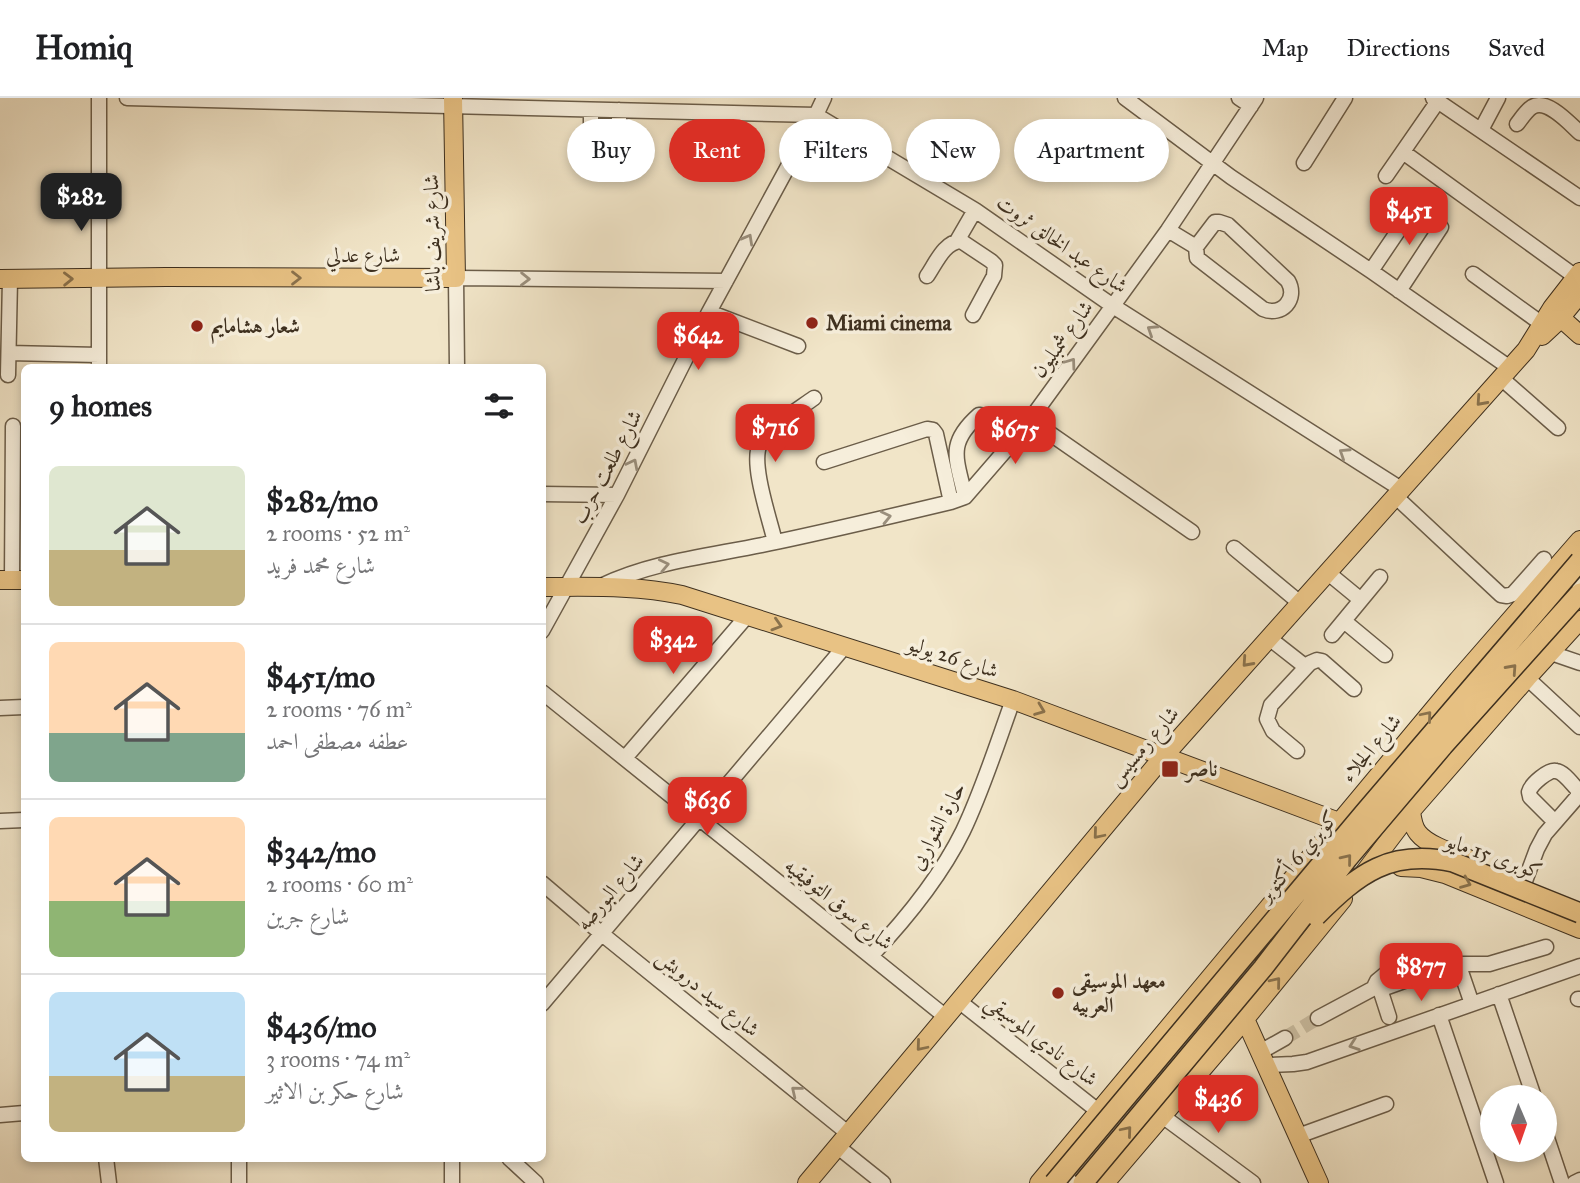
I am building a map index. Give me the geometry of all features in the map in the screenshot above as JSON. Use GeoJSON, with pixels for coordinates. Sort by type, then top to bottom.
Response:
{"type":"FeatureCollection","features":[{"type":"Feature","properties":{"kind":"highway","name":"كوبري 6 أكتوبر"},"geometry":{"type":"LineString","coordinates":[[1054,1183],[1372,803],[1580,561]]}},
{"type":"Feature","properties":{"kind":"highway","name":"كوبري 6 أكتوبر"},"geometry":{"type":"LineString","coordinates":[[1083,1183],[1263,968],[1348,858],[1443,746],[1580,593]]}},
{"type":"Feature","properties":{"kind":"highway","name":"كوبرى 15 مايو"},"geometry":{"type":"LineString","coordinates":[[1263,968],[1345,888],[1377,867],[1395,861],[1424,858],[1453,862],[1580,913]]}},
{"type":"Feature","properties":{"kind":"main road","name":"شارع شريف باشا"},"geometry":{"type":"LineString","coordinates":[[453,102],[456,278]]}},
{"type":"Feature","properties":{"kind":"main road","name":"شارع عدلي"},"geometry":{"type":"LineString","coordinates":[[5,279],[456,278]]}},
{"type":"Feature","properties":{"kind":"main road","name":"شارع رمسيس"},"geometry":{"type":"LineString","coordinates":[[807,1183],[1163,757],[1505,373],[1561,318],[1579,281]]}},
{"type":"Feature","properties":{"kind":"main road","name":"شارع رمسيس"},"geometry":{"type":"LineString","coordinates":[[1526,350],[1552,308],[1579,281]]}},
{"type":"Feature","properties":{"kind":"main road"},"geometry":{"type":"LineString","coordinates":[[1561,318],[1580,335]]}},
{"type":"Feature","properties":{"kind":"main road","name":"شارع الجلاء"},"geometry":{"type":"LineString","coordinates":[[1039,1183],[1449,691],[1580,540]]}},
{"type":"Feature","properties":{"kind":"main road","name":"شارع 26 يوليو"},"geometry":{"type":"LineString","coordinates":[[546,587],[621,586],[682,595],[1013,700],[1339,822]]}},
{"type":"Feature","properties":{"kind":"main road"},"geometry":{"type":"LineString","coordinates":[[1105,1183],[1245,1019],[1355,885],[1411,811],[1527,678],[1551,653],[1573,639],[1580,620]]}},
{"type":"Feature","properties":{"kind":"main road"},"geometry":{"type":"LineString","coordinates":[[1411,811],[1418,833],[1427,841],[1580,903]]}},
{"type":"Feature","properties":{"kind":"main road"},"geometry":{"type":"LineString","coordinates":[[1355,885],[1379,873],[1400,867],[1420,868],[1445,874],[1580,929]]}},
{"type":"Feature","properties":{"kind":"main road"},"geometry":{"type":"LineString","coordinates":[[1245,1019],[1319,1183]]}},
{"type":"Feature","properties":{"kind":"street"},"geometry":{"type":"LineString","coordinates":[[9,353],[99,361],[99,98]]}},
{"type":"Feature","properties":{"kind":"street","name":"شارع عبد الخالق ثروت"},"geometry":{"type":"LineString","coordinates":[[127,98],[453,102],[591,110],[816,115],[975,210],[1112,306],[1398,493],[1501,595],[1513,594],[1544,559]]}},
{"type":"Feature","properties":{"kind":"street","name":"شارع طلعت حرب"},"geometry":{"type":"LineString","coordinates":[[546,624],[617,495],[709,312],[824,98]]}},
{"type":"Feature","properties":{"kind":"street"},"geometry":{"type":"LineString","coordinates":[[1125,98],[1212,163],[1399,290],[1505,373],[1558,428]]}},
{"type":"Feature","properties":{"kind":"street"},"geometry":{"type":"LineString","coordinates":[[1304,163],[1345,98]]}},
{"type":"Feature","properties":{"kind":"street"},"geometry":{"type":"LineString","coordinates":[[1481,130],[1498,98]]}},
{"type":"Feature","properties":{"kind":"street"},"geometry":{"type":"LineString","coordinates":[[1386,176],[1435,100],[1580,198]]}},
{"type":"Feature","properties":{"kind":"street","name":"شارع شمبليون"},"geometry":{"type":"LineString","coordinates":[[600,587],[623,575],[656,566],[775,542],[965,497],[1032,417],[1168,230],[1249,101]]}},
{"type":"Feature","properties":{"kind":"street"},"geometry":{"type":"LineString","coordinates":[[1517,124],[1530,108],[1536,104],[1545,104],[1580,133]]}},
{"type":"Feature","properties":{"kind":"street"},"geometry":{"type":"LineString","coordinates":[[591,110],[591,128],[595,134],[615,133],[619,127],[619,110]]}},
{"type":"Feature","properties":{"kind":"street"},"geometry":{"type":"LineString","coordinates":[[1403,152],[1579,281]]}},
{"type":"Feature","properties":{"kind":"street"},"geometry":{"type":"LineString","coordinates":[[1371,271],[1418,203]]}},
{"type":"Feature","properties":{"kind":"street"},"geometry":{"type":"LineString","coordinates":[[927,276],[949,245],[957,241],[975,210]]}},
{"type":"Feature","properties":{"kind":"street"},"geometry":{"type":"LineString","coordinates":[[1215,222],[1228,225],[1288,281],[1291,297],[1282,310],[1275,312],[1263,309],[1197,258],[1196,247],[1215,222]]}},
{"type":"Feature","properties":{"kind":"street"},"geometry":{"type":"LineString","coordinates":[[1399,290],[1441,227]]}},
{"type":"Feature","properties":{"kind":"street"},"geometry":{"type":"LineString","coordinates":[[1168,230],[1196,247]]}},
{"type":"Feature","properties":{"kind":"street"},"geometry":{"type":"LineString","coordinates":[[957,241],[961,241],[995,265],[994,276],[973,315]]}},
{"type":"Feature","properties":{"kind":"street"},"geometry":{"type":"LineString","coordinates":[[1472,274],[1542,324]]}},
{"type":"Feature","properties":{"kind":"street","name":"شارع عدلي"},"geometry":{"type":"LineString","coordinates":[[456,278],[726,281]]}},
{"type":"Feature","properties":{"kind":"street","name":"شارع شريف باشا"},"geometry":{"type":"LineString","coordinates":[[456,278],[457,364]]}},
{"type":"Feature","properties":{"kind":"street"},"geometry":{"type":"LineString","coordinates":[[5,279],[8,375]]}},
{"type":"Feature","properties":{"kind":"street"},"geometry":{"type":"LineString","coordinates":[[709,312],[798,346]]}},
{"type":"Feature","properties":{"kind":"street"},"geometry":{"type":"LineString","coordinates":[[775,542],[758,473],[760,445],[776,426],[814,398]]}},
{"type":"Feature","properties":{"kind":"street"},"geometry":{"type":"LineString","coordinates":[[965,497],[956,447],[973,421],[979,415],[985,416],[1016,438]]}},
{"type":"Feature","properties":{"kind":"street"},"geometry":{"type":"LineString","coordinates":[[1032,417],[1045,430],[1192,532]]}},
{"type":"Feature","properties":{"kind":"street"},"geometry":{"type":"LineString","coordinates":[[12,580],[13,426]]}},
{"type":"Feature","properties":{"kind":"street"},"geometry":{"type":"LineString","coordinates":[[824,462],[927,429],[933,430],[951,502]]}},
{"type":"Feature","properties":{"kind":"street"},"geometry":{"type":"LineString","coordinates":[[546,494],[617,495]]}},
{"type":"Feature","properties":{"kind":"street"},"geometry":{"type":"LineString","coordinates":[[1234,548],[1300,603]]}},
{"type":"Feature","properties":{"kind":"street"},"geometry":{"type":"LineString","coordinates":[[1327,572],[1361,600]]}},
{"type":"Feature","properties":{"kind":"street"},"geometry":{"type":"LineString","coordinates":[[1332,635],[1380,577]]}},
{"type":"Feature","properties":{"kind":"street"},"geometry":{"type":"LineString","coordinates":[[625,758],[747,616]]}},
{"type":"Feature","properties":{"kind":"street"},"geometry":{"type":"LineString","coordinates":[[1344,621],[1385,655]]}},
{"type":"Feature","properties":{"kind":"street"},"geometry":{"type":"LineString","coordinates":[[1269,638],[1307,667]]}},
{"type":"Feature","properties":{"kind":"street","name":"شارع البورصه"},"geometry":{"type":"LineString","coordinates":[[546,999],[845,646]]}},
{"type":"Feature","properties":{"kind":"street"},"geometry":{"type":"LineString","coordinates":[[1551,653],[1580,663]]}},
{"type":"Feature","properties":{"kind":"street"},"geometry":{"type":"LineString","coordinates":[[1297,751],[1273,731],[1267,719],[1271,705],[1317,660],[1322,661],[1354,689]]}},
{"type":"Feature","properties":{"kind":"street"},"geometry":{"type":"LineString","coordinates":[[1527,678],[1580,727]]}},
{"type":"Feature","properties":{"kind":"street","name":"شارع سوق التوفيقيه"},"geometry":{"type":"LineString","coordinates":[[546,695],[946,1017]]}},
{"type":"Feature","properties":{"kind":"street","name":"حارة الشواربى"},"geometry":{"type":"LineString","coordinates":[[871,956],[918,902],[961,834],[978,797],[1013,700]]}},
{"type":"Feature","properties":{"kind":"street"},"geometry":{"type":"LineString","coordinates":[[0,708],[21,708]]}},
{"type":"Feature","properties":{"kind":"street"},"geometry":{"type":"LineString","coordinates":[[0,821],[21,820]]}},
{"type":"Feature","properties":{"kind":"street"},"geometry":{"type":"LineString","coordinates":[[1525,881],[1537,849],[1555,822]]}},
{"type":"Feature","properties":{"kind":"street","name":"شارع سيد درويش"},"geometry":{"type":"LineString","coordinates":[[546,886],[843,1140],[883,1183]]}},
{"type":"Feature","properties":{"kind":"street"},"geometry":{"type":"LineString","coordinates":[[1318,1018],[1378,988],[1454,964],[1489,964],[1546,947]]}},
{"type":"Feature","properties":{"kind":"street"},"geometry":{"type":"LineString","coordinates":[[1454,964],[1472,1004]]}},
{"type":"Feature","properties":{"kind":"street"},"geometry":{"type":"LineString","coordinates":[[1263,1058],[1293,1064],[1307,1062],[1391,1023],[1439,1015],[1580,966]]}},
{"type":"Feature","properties":{"kind":"street"},"geometry":{"type":"LineString","coordinates":[[1378,988],[1391,1023]]}},
{"type":"Feature","properties":{"kind":"street"},"geometry":{"type":"LineString","coordinates":[[1499,995],[1530,1085]]}},
{"type":"Feature","properties":{"kind":"street","name":"شارع نادي الموسيقي"},"geometry":{"type":"LineString","coordinates":[[960,1002],[1098,1111]]}},
{"type":"Feature","properties":{"kind":"street"},"geometry":{"type":"LineString","coordinates":[[1439,1015],[1496,1183]]}},
{"type":"Feature","properties":{"kind":"street"},"geometry":{"type":"LineString","coordinates":[[1263,1058],[1285,1038]]}},
{"type":"Feature","properties":{"kind":"street"},"geometry":{"type":"LineString","coordinates":[[1298,1136],[1386,1104]]}},
{"type":"Feature","properties":{"kind":"street"},"geometry":{"type":"LineString","coordinates":[[0,1115],[21,1113]]}},
{"type":"Feature","properties":{"kind":"street"},"geometry":{"type":"LineString","coordinates":[[1161,1115],[1237,1177],[1253,1183]]}},
{"type":"Feature","properties":{"kind":"street"},"geometry":{"type":"LineString","coordinates":[[106,1162],[108,1183]]}},
{"type":"Feature","properties":{"kind":"street"},"geometry":{"type":"LineString","coordinates":[[239,1162],[239,1183]]}},
{"type":"Feature","properties":{"kind":"street"},"geometry":{"type":"LineString","coordinates":[[452,1162],[452,1183]]}},
{"type":"Feature","properties":{"kind":"street"},"geometry":{"type":"LineString","coordinates":[[513,1162],[536,1183]]}},
{"type":"Feature","properties":{"kind":"street"},"geometry":{"type":"LineString","coordinates":[[1555,1162],[1562,1183]]}},
{"type":"Feature","properties":{"kind":"street"},"geometry":{"type":"LineString","coordinates":[[1574,1183],[1580,1180]]}},
{"type":"Feature","properties":{"kind":"tunnel"},"geometry":{"type":"LineString","coordinates":[[1285,1038],[1318,1018]]}},
{"type":"Feature","properties":{"kind":"place","name":"Miami cinema"},"geometry":{"type":"Point","coordinates":[812,323]}},
{"type":"Feature","properties":{"kind":"place","name":"شعار هشامايم"},"geometry":{"type":"Point","coordinates":[197,326]}},
{"type":"Feature","properties":{"kind":"place","name":"ناصر"},"geometry":{"type":"Point","coordinates":[1170,769]}},
{"type":"Feature","properties":{"kind":"place","name":"معهد الموسيقى العربيه"},"geometry":{"type":"Point","coordinates":[1058,993]}}]}
